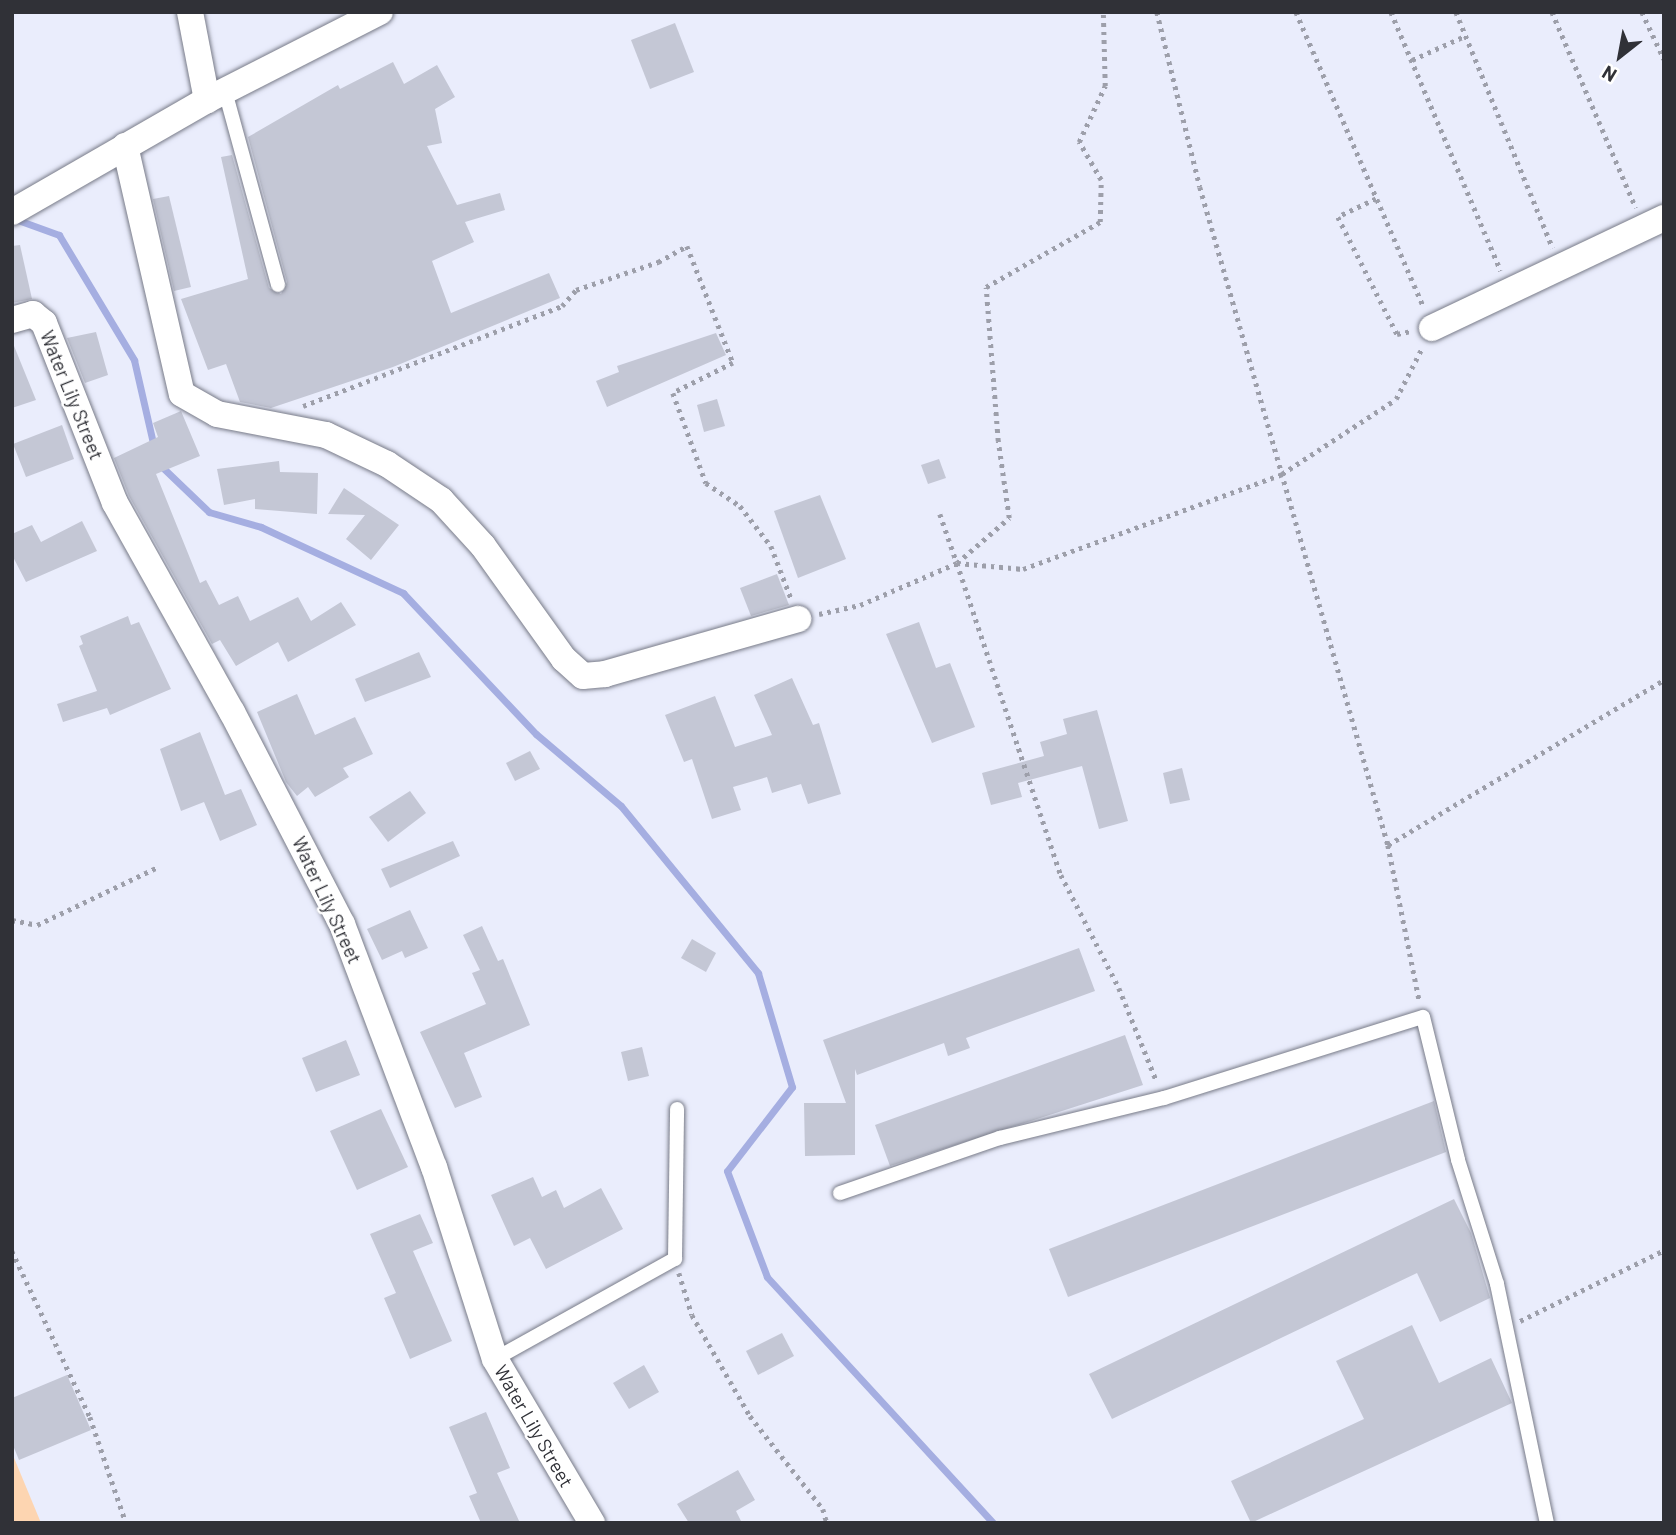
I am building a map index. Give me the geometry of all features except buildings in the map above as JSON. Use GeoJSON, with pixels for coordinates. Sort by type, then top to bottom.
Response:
{"type":"FeatureCollection","features":[{"type":"Feature","properties":{"kind":"street"},"geometry":{"type":"LineString","coordinates":[[190,12],[216,95]]}},
{"type":"Feature","properties":{"kind":"street"},"geometry":{"type":"LineString","coordinates":[[12,212],[216,95],[380,12]]}},
{"type":"Feature","properties":{"kind":"street"},"geometry":{"type":"LineString","coordinates":[[125,146],[182,394],[217,414],[326,435],[387,464],[441,500],[483,546],[564,659],[583,676],[606,674],[798,619]]}},
{"type":"Feature","properties":{"kind":"street"},"geometry":{"type":"LineString","coordinates":[[1432,328],[1654,223]]}},
{"type":"Feature","properties":{"kind":"street","name":"Water Lily Street"},"geometry":{"type":"LineString","coordinates":[[12,320],[33,314],[44,323],[115,503],[232,712],[342,924],[434,1167],[495,1359],[592,1523]]}},
{"type":"Feature","properties":{"kind":"lane"},"geometry":{"type":"LineString","coordinates":[[216,95],[278,285]]}},
{"type":"Feature","properties":{"kind":"lane"},"geometry":{"type":"LineString","coordinates":[[840,1193],[1000,1138],[1164,1098],[1423,1017],[1506,1328],[1547,1523]]}},
{"type":"Feature","properties":{"kind":"lane"},"geometry":{"type":"LineString","coordinates":[[495,1359],[674,1259],[677,1109]]}},
{"type":"Feature","properties":{"kind":"path"},"geometry":{"type":"LineString","coordinates":[[272,423],[356,382],[427,360],[562,306],[576,290],[658,262],[687,246],[733,363],[673,393],[706,483],[740,506],[771,546],[798,619],[860,605],[957,563],[1009,518],[998,441],[986,286],[1100,222],[1101,180],[1079,142],[1105,86],[1103,12]]}},
{"type":"Feature","properties":{"kind":"path"},"geometry":{"type":"LineString","coordinates":[[1157,12],[1200,187],[1388,845],[1423,1017]]}},
{"type":"Feature","properties":{"kind":"path"},"geometry":{"type":"LineString","coordinates":[[1296,12],[1432,328]]}},
{"type":"Feature","properties":{"kind":"path"},"geometry":{"type":"LineString","coordinates":[[1391,12],[1509,292]]}},
{"type":"Feature","properties":{"kind":"path"},"geometry":{"type":"LineString","coordinates":[[1456,12],[1561,267]]}},
{"type":"Feature","properties":{"kind":"path"},"geometry":{"type":"LineString","coordinates":[[1552,12],[1654,223]]}},
{"type":"Feature","properties":{"kind":"path"},"geometry":{"type":"LineString","coordinates":[[1642,12],[1664,59]]}},
{"type":"Feature","properties":{"kind":"path"},"geometry":{"type":"LineString","coordinates":[[1411,60],[1465,36]]}},
{"type":"Feature","properties":{"kind":"path"},"geometry":{"type":"LineString","coordinates":[[1376,199],[1338,217],[1396,334],[1432,328]]}},
{"type":"Feature","properties":{"kind":"path"},"geometry":{"type":"LineString","coordinates":[[957,563],[1023,569],[1282,474],[1396,399],[1432,328]]}},
{"type":"Feature","properties":{"kind":"path"},"geometry":{"type":"LineString","coordinates":[[940,514],[1061,875],[1119,988],[1164,1098]]}},
{"type":"Feature","properties":{"kind":"path"},"geometry":{"type":"LineString","coordinates":[[1388,845],[1664,680]]}},
{"type":"Feature","properties":{"kind":"path"},"geometry":{"type":"LineString","coordinates":[[12,920],[37,925],[158,867]]}},
{"type":"Feature","properties":{"kind":"path"},"geometry":{"type":"LineString","coordinates":[[1506,1328],[1664,1250]]}},
{"type":"Feature","properties":{"kind":"path"},"geometry":{"type":"LineString","coordinates":[[12,1251],[90,1417],[126,1523]]}},
{"type":"Feature","properties":{"kind":"path"},"geometry":{"type":"LineString","coordinates":[[674,1259],[692,1315],[750,1416],[823,1509],[827,1523]]}},
{"type":"Feature","properties":{"kind":"shaded area"},"geometry":{"type":"Polygon","coordinates":[[[12,1453],[41,1523],[12,1523],[12,1453]]]}},
{"type":"Feature","properties":{"kind":"waterway"},"geometry":{"type":"LineString","coordinates":[[15,219],[59,235],[134,360],[154,447]]}},
{"type":"Feature","properties":{"kind":"waterway"},"geometry":{"type":"LineString","coordinates":[[160,465],[209,512],[261,527],[403,593],[536,734],[621,806],[758,973],[792,1087],[727,1171],[767,1277],[993,1523]]}}]}
